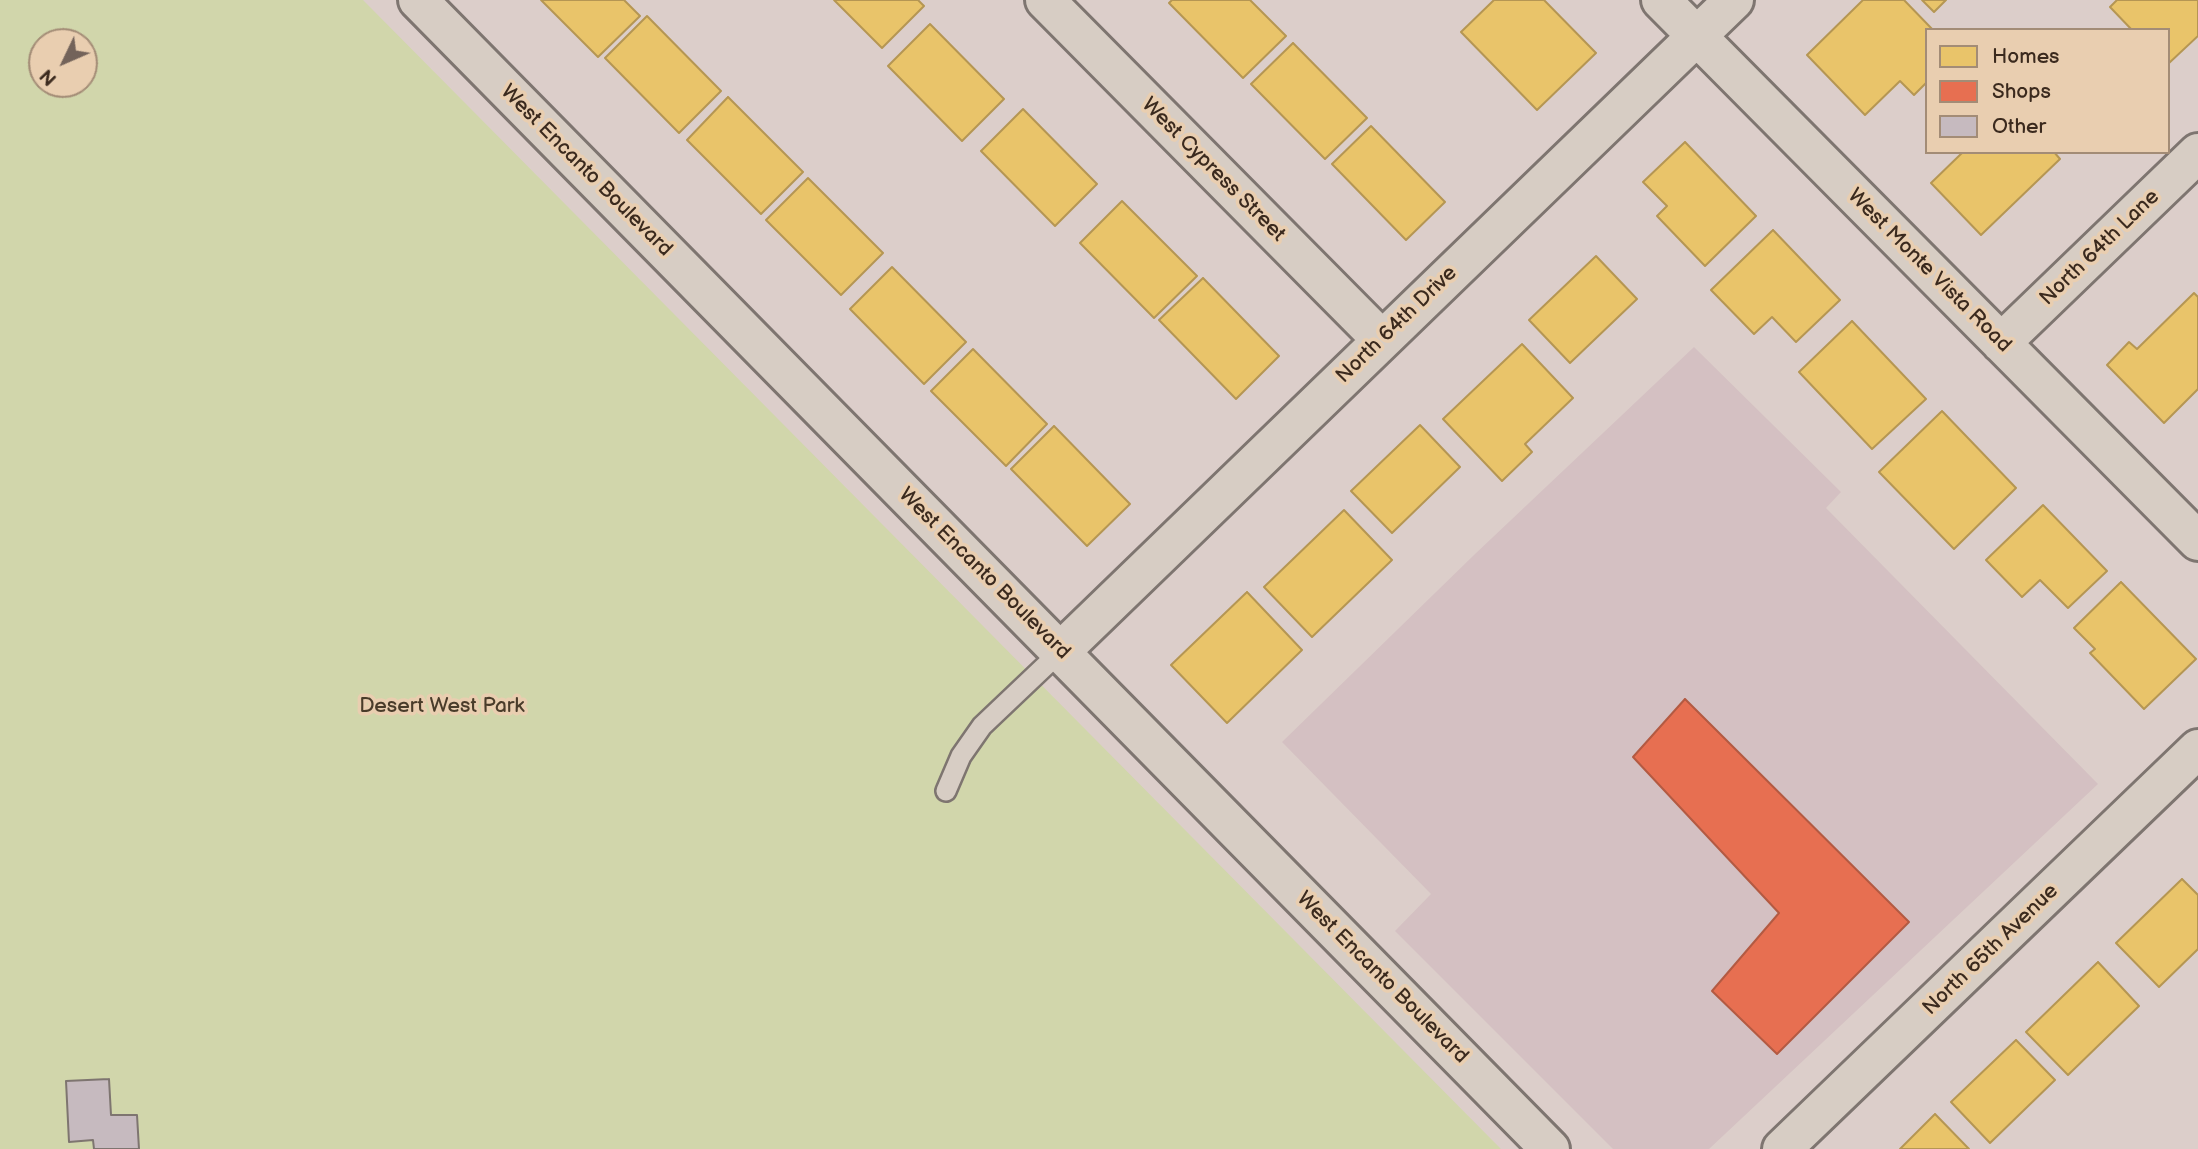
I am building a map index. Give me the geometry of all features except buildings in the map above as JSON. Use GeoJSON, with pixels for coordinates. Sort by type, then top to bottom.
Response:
{"type":"FeatureCollection","features":[{"type":"Feature","properties":{"kind":"street","name":"West Encanto Boulevard"},"geometry":{"type":"LineString","coordinates":[[418,0],[1550,1149]]}},
{"type":"Feature","properties":{"kind":"street","name":"West Cypress Street"},"geometry":{"type":"LineString","coordinates":[[1045,0],[1382,340]]}},
{"type":"Feature","properties":{"kind":"street","name":"West Monte Vista Road"},"geometry":{"type":"LineString","coordinates":[[1661,0],[2198,541]]}},
{"type":"Feature","properties":{"kind":"street","name":"North 64th Drive"},"geometry":{"type":"LineString","coordinates":[[1061,651],[1734,0]]}},
{"type":"Feature","properties":{"kind":"street","name":"North 64th Lane"},"geometry":{"type":"LineString","coordinates":[[2001,343],[2198,153]]}},
{"type":"Feature","properties":{"kind":"street","name":"North 65th Avenue"},"geometry":{"type":"LineString","coordinates":[[1782,1149],[2198,749]]}},
{"type":"Feature","properties":{"kind":"lane"},"geometry":{"type":"LineString","coordinates":[[946,791],[961,756],[982,726],[1061,651]]}},
{"type":"Feature","properties":{"kind":"shaded area"},"geometry":{"type":"Polygon","coordinates":[[[1694,347],[1841,492],[1826,508],[2098,784],[1709,1149],[1613,1149],[1395,931],[1431,894],[1282,742],[1474,555],[1694,347]]]}},
{"type":"Feature","properties":{"kind":"green space","name":"Desert West Park"},"geometry":{"type":"Polygon","coordinates":[[[0,0],[363,0],[1501,1149],[0,1149],[0,0]]]}}]}
